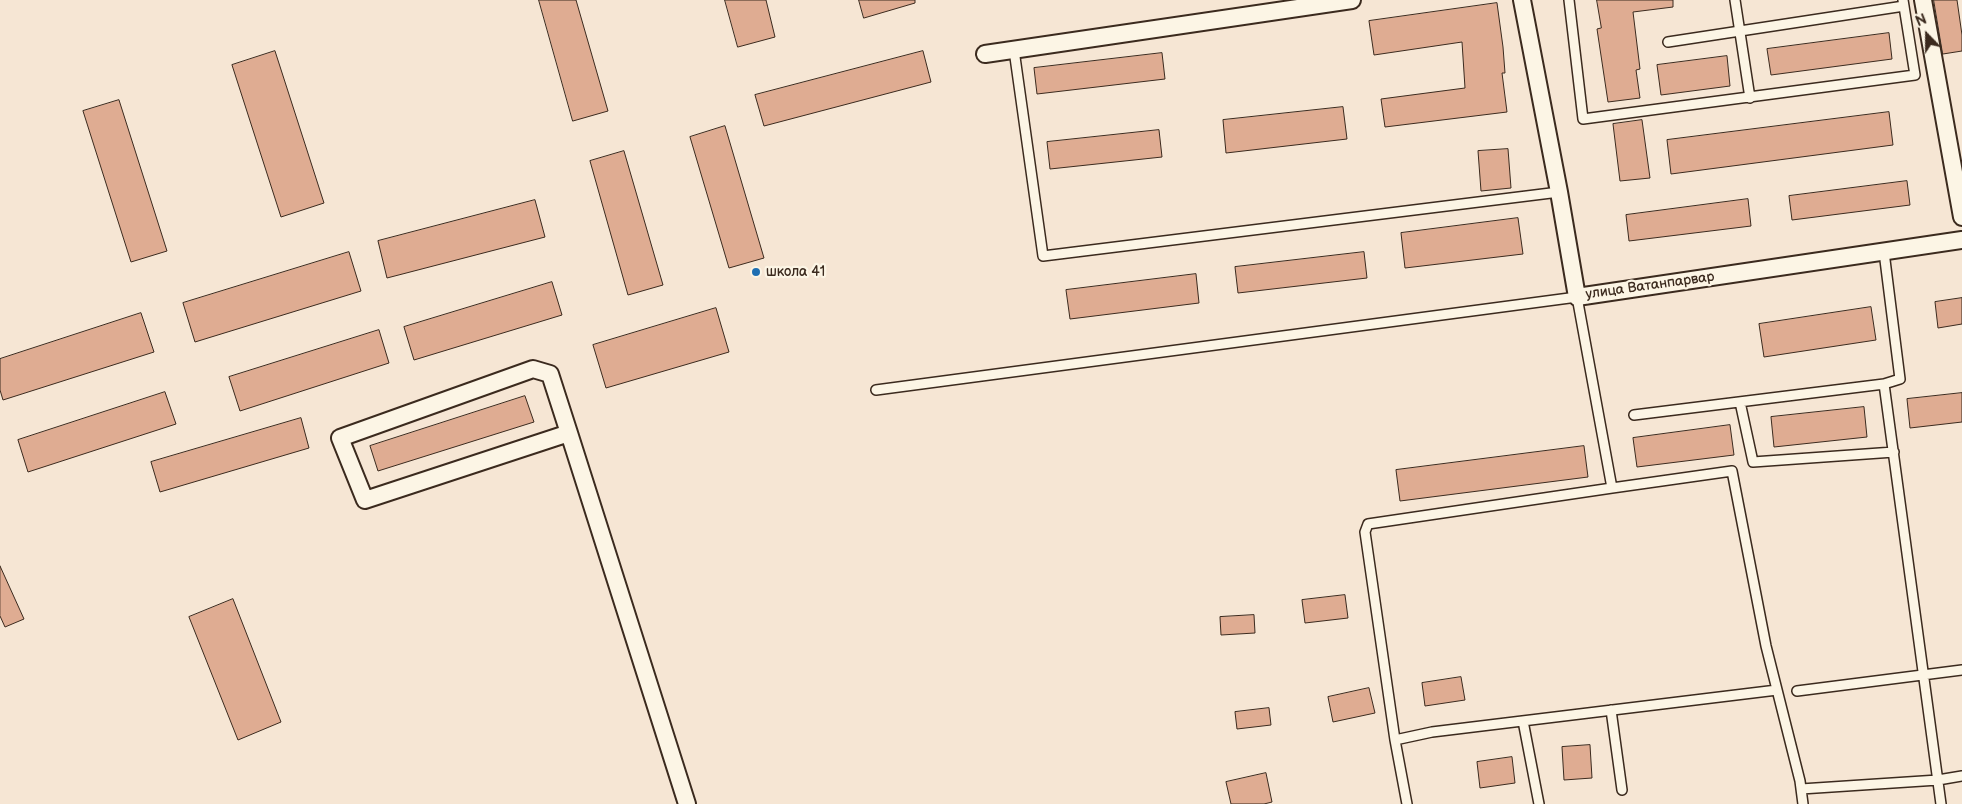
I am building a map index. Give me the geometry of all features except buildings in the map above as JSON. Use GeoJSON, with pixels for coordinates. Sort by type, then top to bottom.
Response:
{"type":"FeatureCollection","features":[{"type":"Feature","properties":{"kind":"street"},"geometry":{"type":"LineString","coordinates":[[985,54],[1352,0]]}},
{"type":"Feature","properties":{"kind":"street","name":"улица Ватанпарвар"},"geometry":{"type":"LineString","coordinates":[[1522,0],[1577,297],[1962,240]]}},
{"type":"Feature","properties":{"kind":"street"},"geometry":{"type":"LineString","coordinates":[[1924,0],[1962,217]]}},
{"type":"Feature","properties":{"kind":"street"},"geometry":{"type":"LineString","coordinates":[[569,433],[365,500],[340,438],[533,369],[550,374],[569,433],[687,804]]}},
{"type":"Feature","properties":{"kind":"lane"},"geometry":{"type":"LineString","coordinates":[[1569,0],[1583,118],[1750,98],[1915,75],[1903,3],[1668,42]]}},
{"type":"Feature","properties":{"kind":"lane"},"geometry":{"type":"LineString","coordinates":[[1735,0],[1750,98]]}},
{"type":"Feature","properties":{"kind":"lane"},"geometry":{"type":"LineString","coordinates":[[1014,50],[1043,256],[1559,192]]}},
{"type":"Feature","properties":{"kind":"lane"},"geometry":{"type":"LineString","coordinates":[[1634,415],[1884,384],[1900,379],[1884,252]]}},
{"type":"Feature","properties":{"kind":"lane"},"geometry":{"type":"LineString","coordinates":[[876,390],[1577,297],[1612,488]]}},
{"type":"Feature","properties":{"kind":"lane"},"geometry":{"type":"LineString","coordinates":[[1884,384],[1941,804]]}},
{"type":"Feature","properties":{"kind":"lane"},"geometry":{"type":"LineString","coordinates":[[1740,402],[1753,462],[1894,452]]}},
{"type":"Feature","properties":{"kind":"lane"},"geometry":{"type":"LineString","coordinates":[[1407,804],[1395,740],[1365,532],[1368,524],[1732,471],[1766,646],[1803,804]]}},
{"type":"Feature","properties":{"kind":"lane"},"geometry":{"type":"LineString","coordinates":[[1798,691],[1962,670]]}},
{"type":"Feature","properties":{"kind":"lane"},"geometry":{"type":"LineString","coordinates":[[1395,740],[1432,732],[1777,690]]}},
{"type":"Feature","properties":{"kind":"lane"},"geometry":{"type":"LineString","coordinates":[[1610,710],[1622,790]]}},
{"type":"Feature","properties":{"kind":"lane"},"geometry":{"type":"LineString","coordinates":[[1523,721],[1539,804]]}},
{"type":"Feature","properties":{"kind":"lane"},"geometry":{"type":"LineString","coordinates":[[1801,789],[1938,780],[1962,776]]}},
{"type":"Feature","properties":{"kind":"place","name":"школа 41"},"geometry":{"type":"Point","coordinates":[756,272]}}]}
